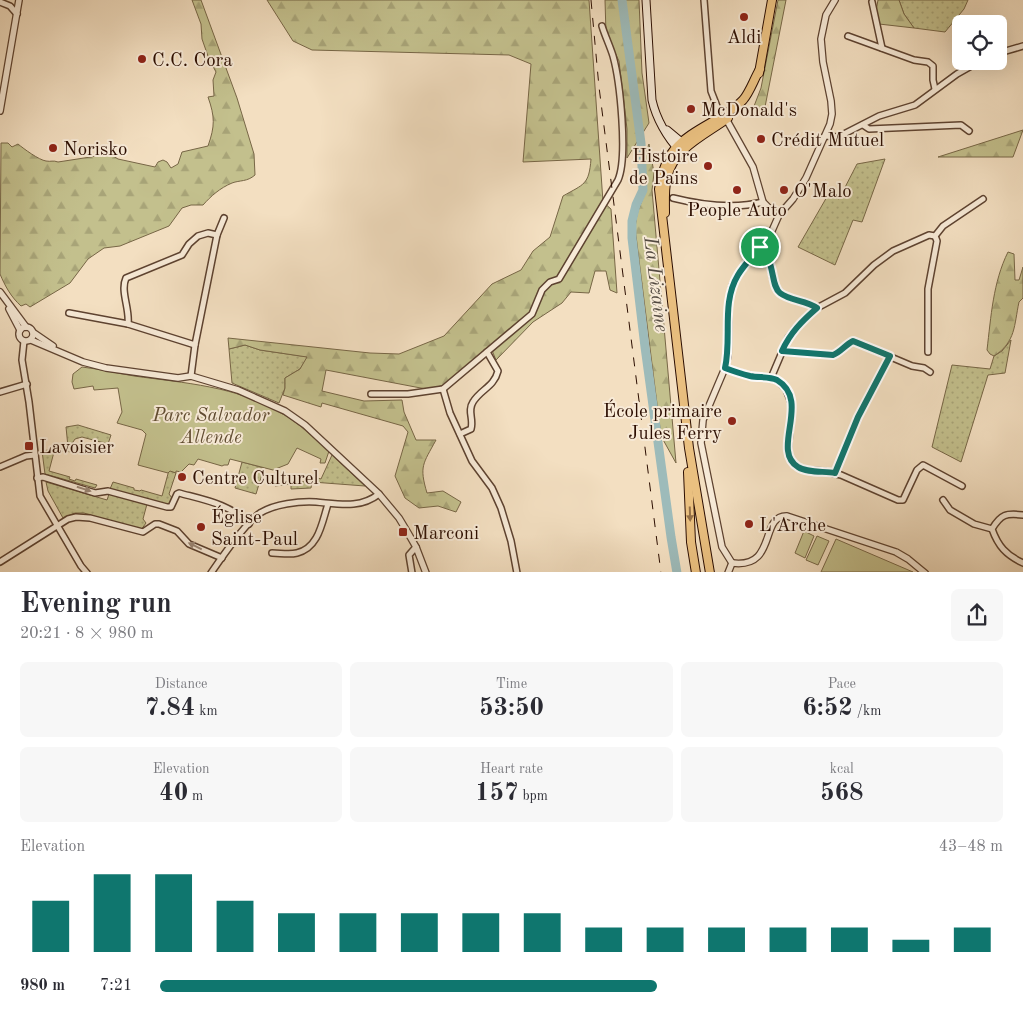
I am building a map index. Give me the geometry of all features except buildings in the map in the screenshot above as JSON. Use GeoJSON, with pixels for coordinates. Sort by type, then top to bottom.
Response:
{"type":"FeatureCollection","features":[{"type":"Feature","properties":{"kind":"main road"},"geometry":{"type":"LineString","coordinates":[[646,0],[652,100],[655,111],[665,128],[682,147]]}},
{"type":"Feature","properties":{"kind":"main road"},"geometry":{"type":"LineString","coordinates":[[710,572],[689,448],[664,230],[666,180],[672,164],[682,147],[746,103],[757,83],[772,0]]}},
{"type":"Feature","properties":{"kind":"main road"},"geometry":{"type":"LineString","coordinates":[[689,448],[691,542],[696,572]]}},
{"type":"Feature","properties":{"kind":"street"},"geometry":{"type":"LineString","coordinates":[[0,110],[19,0]]}},
{"type":"Feature","properties":{"kind":"street"},"geometry":{"type":"LineString","coordinates":[[704,0],[711,91],[718,109],[725,117],[753,167],[763,202],[779,215]]}},
{"type":"Feature","properties":{"kind":"street"},"geometry":{"type":"LineString","coordinates":[[732,562],[722,547],[701,443],[703,420],[725,368],[728,356],[730,293],[738,275],[771,232],[779,215],[793,199],[806,178],[826,136],[832,114],[821,39],[826,15],[834,0]]}},
{"type":"Feature","properties":{"kind":"street"},"geometry":{"type":"LineString","coordinates":[[0,2],[10,6],[17,14]]}},
{"type":"Feature","properties":{"kind":"street"},"geometry":{"type":"LineString","coordinates":[[872,2],[882,48]]}},
{"type":"Feature","properties":{"kind":"street"},"geometry":{"type":"LineString","coordinates":[[371,394],[408,394],[443,389],[532,314],[542,290],[550,282],[559,279],[620,177],[622,166],[623,127],[619,95],[613,56],[602,26]]}},
{"type":"Feature","properties":{"kind":"street"},"geometry":{"type":"LineString","coordinates":[[848,36],[914,60],[928,62],[933,66],[932,80],[935,90]]}},
{"type":"Feature","properties":{"kind":"street"},"geometry":{"type":"LineString","coordinates":[[1007,51],[1023,46]]}},
{"type":"Feature","properties":{"kind":"street"},"geometry":{"type":"LineString","coordinates":[[826,136],[838,137],[879,116],[915,105],[964,70]]}},
{"type":"Feature","properties":{"kind":"street"},"geometry":{"type":"LineString","coordinates":[[863,125],[869,130],[961,125],[968,131]]}},
{"type":"Feature","properties":{"kind":"street"},"geometry":{"type":"LineString","coordinates":[[673,198],[689,202],[713,204],[738,205],[763,202]]}},
{"type":"Feature","properties":{"kind":"street"},"geometry":{"type":"LineString","coordinates":[[934,236],[943,226],[983,199]]}},
{"type":"Feature","properties":{"kind":"street"},"geometry":{"type":"LineString","coordinates":[[191,376],[195,344],[217,235],[224,218]]}},
{"type":"Feature","properties":{"kind":"street"},"geometry":{"type":"LineString","coordinates":[[128,324],[129,315],[123,284],[126,278],[182,255],[189,244],[198,236],[208,233],[217,235]]}},
{"type":"Feature","properties":{"kind":"street"},"geometry":{"type":"LineString","coordinates":[[771,378],[788,338],[817,308],[844,293],[874,265],[893,251],[929,235],[934,236]]}},
{"type":"Feature","properties":{"kind":"street"},"geometry":{"type":"LineString","coordinates":[[928,352],[928,289],[937,241],[934,236]]}},
{"type":"Feature","properties":{"kind":"street"},"geometry":{"type":"LineString","coordinates":[[760,247],[769,258],[776,288],[781,294],[812,304],[817,308]]}},
{"type":"Feature","properties":{"kind":"street"},"geometry":{"type":"LineString","coordinates":[[0,292],[23,328]]}},
{"type":"Feature","properties":{"kind":"street"},"geometry":{"type":"LineString","coordinates":[[69,313],[128,324],[195,344]]}},
{"type":"Feature","properties":{"kind":"street"},"geometry":{"type":"LineString","coordinates":[[23,328],[32,329],[34,333],[69,357]]}},
{"type":"Feature","properties":{"kind":"street"},"geometry":{"type":"LineString","coordinates":[[23,328],[19,337],[28,341],[40,342],[69,357],[106,368],[178,378],[191,376],[205,382],[238,390],[285,411],[305,425],[379,494],[399,518],[416,547],[426,572]]}},
{"type":"Feature","properties":{"kind":"street"},"geometry":{"type":"LineString","coordinates":[[34,333],[28,341],[22,360],[27,384],[40,496],[81,566],[87,572]]}},
{"type":"Feature","properties":{"kind":"street"},"geometry":{"type":"LineString","coordinates":[[782,351],[833,355],[839,352],[846,344],[853,341],[930,372]]}},
{"type":"Feature","properties":{"kind":"street"},"geometry":{"type":"LineString","coordinates":[[460,434],[471,429],[470,413],[472,403],[496,379],[498,371],[487,352]]}},
{"type":"Feature","properties":{"kind":"street"},"geometry":{"type":"LineString","coordinates":[[835,473],[858,417],[890,356]]}},
{"type":"Feature","properties":{"kind":"street"},"geometry":{"type":"LineString","coordinates":[[725,368],[751,376],[771,378],[778,381],[786,389],[792,405],[788,452],[791,461],[802,469],[835,473],[898,500],[903,500],[916,470],[923,465],[962,486]]}},
{"type":"Feature","properties":{"kind":"street"},"geometry":{"type":"LineString","coordinates":[[0,392],[27,384]]}},
{"type":"Feature","properties":{"kind":"street"},"geometry":{"type":"LineString","coordinates":[[443,389],[450,413],[472,461],[492,488],[502,508],[512,541],[517,572]]}},
{"type":"Feature","properties":{"kind":"street"},"geometry":{"type":"LineString","coordinates":[[0,467],[26,456],[35,455]]}},
{"type":"Feature","properties":{"kind":"street"},"geometry":{"type":"LineString","coordinates":[[37,478],[43,477],[95,492],[108,491],[167,507],[171,507],[177,494],[180,494],[222,505],[240,515],[249,524]]}},
{"type":"Feature","properties":{"kind":"street"},"geometry":{"type":"LineString","coordinates":[[210,572],[261,512],[280,506],[315,502],[359,505],[374,499],[379,494]]}},
{"type":"Feature","properties":{"kind":"street"},"geometry":{"type":"LineString","coordinates":[[943,500],[950,510],[974,524],[992,529]]}},
{"type":"Feature","properties":{"kind":"street"},"geometry":{"type":"LineString","coordinates":[[272,554],[296,553],[306,550],[319,533],[328,504]]}},
{"type":"Feature","properties":{"kind":"street"},"geometry":{"type":"LineString","coordinates":[[992,529],[998,519],[1008,514],[1023,515]]}},
{"type":"Feature","properties":{"kind":"street"},"geometry":{"type":"LineString","coordinates":[[732,562],[748,563],[758,558],[773,522],[782,516],[787,516],[896,552],[925,572]]}},
{"type":"Feature","properties":{"kind":"street"},"geometry":{"type":"LineString","coordinates":[[0,562],[68,519],[76,517],[90,518],[143,532],[156,524],[177,531],[189,544],[222,558]]}},
{"type":"Feature","properties":{"kind":"street"},"geometry":{"type":"LineString","coordinates":[[992,529],[997,543],[1012,558],[1023,563]]}},
{"type":"Feature","properties":{"kind":"street"},"geometry":{"type":"LineString","coordinates":[[412,572],[409,555],[416,547]]}},
{"type":"Feature","properties":{"kind":"street"},"geometry":{"type":"LineString","coordinates":[[728,572],[732,562]]}},
{"type":"Feature","properties":{"kind":"green space"},"geometry":{"type":"Polygon","coordinates":[[[192,0],[201,0],[237,98],[254,154],[255,175],[249,179],[224,187],[203,205],[191,205],[182,208],[169,226],[120,246],[104,248],[88,259],[70,283],[30,307],[26,304],[21,306],[14,299],[0,274],[1,143],[8,143],[12,147],[18,144],[46,161],[58,162],[110,154],[118,159],[155,167],[158,162],[163,160],[171,168],[178,164],[182,152],[208,146],[213,122],[208,97],[214,96],[213,80],[216,72],[202,39],[201,24],[192,0]]]}},
{"type":"Feature","properties":{"kind":"green space"},"geometry":{"type":"Polygon","coordinates":[[[267,0],[589,0],[603,202],[611,209],[617,293],[610,290],[606,271],[595,271],[589,293],[571,292],[562,303],[533,322],[496,360],[491,348],[446,385],[426,389],[326,370],[322,391],[364,401],[402,400],[404,412],[416,440],[436,440],[424,465],[423,477],[427,493],[443,491],[461,502],[456,512],[438,506],[419,508],[405,498],[395,476],[408,432],[403,426],[322,403],[321,407],[283,395],[285,378],[300,369],[307,357],[260,350],[245,345],[229,349],[228,338],[370,353],[399,354],[444,336],[492,284],[521,270],[533,251],[550,237],[563,196],[584,183],[589,174],[591,159],[523,162],[531,64],[509,55],[312,50],[293,41],[267,0]]]}},
{"type":"Feature","properties":{"kind":"green space"},"geometry":{"type":"Polygon","coordinates":[[[605,0],[639,0],[642,73],[649,123],[627,158],[627,129],[619,61],[606,34],[605,0]]]}},
{"type":"Feature","properties":{"kind":"green space"},"geometry":{"type":"Polygon","coordinates":[[[778,0],[786,0],[763,117],[751,114],[761,88],[778,0]]]}},
{"type":"Feature","properties":{"kind":"green space"},"geometry":{"type":"Polygon","coordinates":[[[878,0],[899,0],[904,14],[914,28],[879,24],[876,11],[878,0]]]}},
{"type":"Feature","properties":{"kind":"green space"},"geometry":{"type":"Polygon","coordinates":[[[899,0],[968,0],[959,15],[952,15],[952,24],[945,32],[914,28],[904,14],[899,0]]]}},
{"type":"Feature","properties":{"kind":"green space"},"geometry":{"type":"Polygon","coordinates":[[[1023,130],[1013,157],[938,157],[1023,130]]]}},
{"type":"Feature","properties":{"kind":"green space"},"geometry":{"type":"Polygon","coordinates":[[[649,144],[654,173],[652,190],[676,463],[661,436],[635,228],[646,183],[644,156],[649,144]]]}},
{"type":"Feature","properties":{"kind":"green space"},"geometry":{"type":"Polygon","coordinates":[[[885,159],[862,222],[853,220],[835,265],[798,247],[828,195],[839,199],[857,164],[885,159]]]}},
{"type":"Feature","properties":{"kind":"green space"},"geometry":{"type":"Polygon","coordinates":[[[1008,252],[1014,254],[1015,280],[1019,280],[1023,267],[1023,298],[1019,302],[1015,326],[1010,339],[1001,351],[994,356],[987,350],[991,312],[999,275],[1008,252]]]}},
{"type":"Feature","properties":{"kind":"green space"},"geometry":{"type":"Polygon","coordinates":[[[1011,340],[1005,373],[988,375],[961,462],[932,447],[952,365],[990,369],[994,356],[1002,351],[1011,340]]]}},
{"type":"Feature","properties":{"kind":"green space"},"geometry":{"type":"Polygon","coordinates":[[[245,345],[260,350],[308,357],[300,369],[285,378],[285,388],[279,403],[232,383],[229,349],[245,345]]]}},
{"type":"Feature","properties":{"kind":"green space","name":"Parc Salvador Allende"},"geometry":{"type":"Polygon","coordinates":[[[82,367],[210,387],[228,391],[264,404],[294,421],[329,451],[325,463],[320,463],[321,459],[297,448],[288,464],[273,470],[230,459],[228,465],[222,466],[198,459],[194,465],[189,464],[181,472],[176,471],[176,473],[170,471],[168,473],[138,465],[146,434],[142,430],[117,423],[122,412],[118,388],[94,390],[93,386],[74,389],[72,382],[73,374],[82,367]]]}},
{"type":"Feature","properties":{"kind":"green space"},"geometry":{"type":"Polygon","coordinates":[[[78,425],[111,435],[108,444],[82,437],[75,439],[72,452],[54,452],[49,471],[70,477],[69,479],[75,481],[76,479],[97,485],[95,488],[45,474],[42,451],[68,447],[66,427],[78,425]]]}},
{"type":"Feature","properties":{"kind":"green space"},"geometry":{"type":"Polygon","coordinates":[[[332,455],[365,486],[312,482],[311,488],[291,489],[291,484],[275,486],[275,484],[312,481],[314,477],[321,479],[332,455]]]}},
{"type":"Feature","properties":{"kind":"green space"},"geometry":{"type":"Polygon","coordinates":[[[242,462],[264,468],[256,494],[235,488],[242,462]]]}},
{"type":"Feature","properties":{"kind":"green space"},"geometry":{"type":"Polygon","coordinates":[[[169,470],[176,473],[169,494],[172,498],[167,505],[110,489],[113,482],[134,488],[134,490],[162,496],[169,470]]]}},
{"type":"Feature","properties":{"kind":"green space"},"geometry":{"type":"Polygon","coordinates":[[[46,482],[107,500],[109,494],[147,504],[143,519],[146,523],[141,530],[84,513],[75,513],[63,518],[48,491],[46,482]]]}},
{"type":"Feature","properties":{"kind":"green space"},"geometry":{"type":"Polygon","coordinates":[[[804,531],[814,536],[805,558],[795,553],[804,531]]]}},
{"type":"Feature","properties":{"kind":"green space"},"geometry":{"type":"Polygon","coordinates":[[[817,536],[829,541],[818,565],[806,560],[817,536]]]}},
{"type":"Feature","properties":{"kind":"green space"},"geometry":{"type":"Polygon","coordinates":[[[836,539],[913,572],[821,572],[836,539]]]}},
{"type":"Feature","properties":{"kind":"waterway","name":"La Lizaine"},"geometry":{"type":"LineString","coordinates":[[622,0],[641,143],[643,190],[636,205],[632,221],[632,238],[645,347],[677,572]]}},
{"type":"Feature","properties":{"kind":"railway"},"geometry":{"type":"LineString","coordinates":[[591,0],[599,87],[661,572]]}},
{"type":"Feature","properties":{"kind":"place","name":"Aldi"},"geometry":{"type":"Point","coordinates":[744,17]}},
{"type":"Feature","properties":{"kind":"place","name":"C.C. Cora"},"geometry":{"type":"Point","coordinates":[142,59]}},
{"type":"Feature","properties":{"kind":"place","name":"McDonald's"},"geometry":{"type":"Point","coordinates":[691,109]}},
{"type":"Feature","properties":{"kind":"place","name":"Crédit Mutuel"},"geometry":{"type":"Point","coordinates":[761,139]}},
{"type":"Feature","properties":{"kind":"place","name":"Norisko"},"geometry":{"type":"Point","coordinates":[53,148]}},
{"type":"Feature","properties":{"kind":"place","name":"Histoire de Pains"},"geometry":{"type":"Point","coordinates":[708,166]}},
{"type":"Feature","properties":{"kind":"place","name":"People Auto"},"geometry":{"type":"Point","coordinates":[737,190]}},
{"type":"Feature","properties":{"kind":"place","name":"O'Malo"},"geometry":{"type":"Point","coordinates":[784,190]}},
{"type":"Feature","properties":{"kind":"place","name":"École primaire Jules Ferry"},"geometry":{"type":"Point","coordinates":[732,421]}},
{"type":"Feature","properties":{"kind":"place","name":"Lavoisier"},"geometry":{"type":"Point","coordinates":[29,446]}},
{"type":"Feature","properties":{"kind":"place","name":"Centre Culturel"},"geometry":{"type":"Point","coordinates":[182,477]}},
{"type":"Feature","properties":{"kind":"place","name":"L'Arche"},"geometry":{"type":"Point","coordinates":[749,524]}},
{"type":"Feature","properties":{"kind":"place","name":"Église Saint-Paul"},"geometry":{"type":"Point","coordinates":[201,527]}},
{"type":"Feature","properties":{"kind":"place","name":"Marconi"},"geometry":{"type":"Point","coordinates":[403,532]}},
{"type":"Feature","properties":{"kind":"route"},"geometry":{"type":"LineString","coordinates":[[760,247],[769,258],[776,288],[781,294],[812,304],[817,308],[795,329],[782,351],[833,355],[839,352],[846,344],[853,341],[890,356],[858,417],[835,473],[802,469],[796,466],[789,457],[792,405],[786,389],[778,381],[771,378],[751,376],[725,368],[728,356],[729,300],[732,286],[738,275],[760,247]]}}]}
